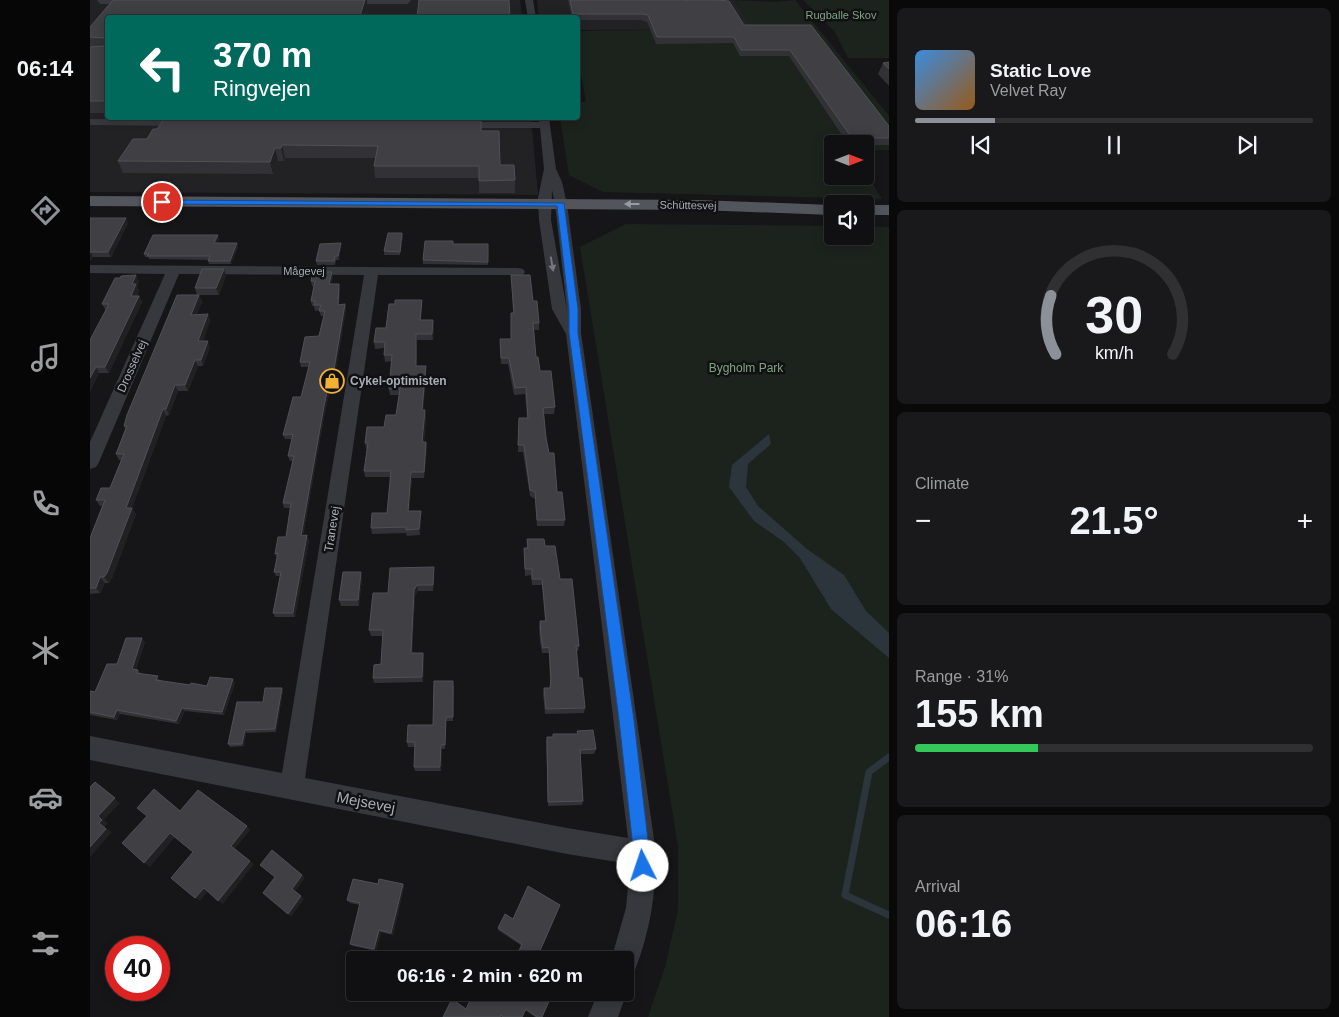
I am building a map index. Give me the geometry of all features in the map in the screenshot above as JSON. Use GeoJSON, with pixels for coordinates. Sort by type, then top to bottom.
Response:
{"type":"FeatureCollection","features":[{"type":"Feature","properties":{"kind":"main road"},"geometry":{"type":"LineString","coordinates":[[90,202],[544,210]]}},
{"type":"Feature","properties":{"kind":"main road","name":"Schüttesvej"},"geometry":{"type":"LineString","coordinates":[[562,210],[700,205],[824,210]]}},
{"type":"Feature","properties":{"kind":"main road"},"geometry":{"type":"LineString","coordinates":[[90,212],[562,210]]}},
{"type":"Feature","properties":{"kind":"main road","name":"Schüttesvej"},"geometry":{"type":"LineString","coordinates":[[562,210],[824,218]]}},
{"type":"Feature","properties":{"kind":"main road"},"geometry":{"type":"LineString","coordinates":[[874,210],[889,210]]}},
{"type":"Feature","properties":{"kind":"main road"},"geometry":{"type":"LineString","coordinates":[[874,218],[889,218]]}},
{"type":"Feature","properties":{"kind":"street"},"geometry":{"type":"LineString","coordinates":[[529,0],[532,15]]}},
{"type":"Feature","properties":{"kind":"street"},"geometry":{"type":"LineString","coordinates":[[98,3],[145,1]]}},
{"type":"Feature","properties":{"kind":"street"},"geometry":{"type":"LineString","coordinates":[[329,1],[406,3]]}},
{"type":"Feature","properties":{"kind":"street"},"geometry":{"type":"LineString","coordinates":[[448,124],[544,121],[550,169],[556,182],[562,210],[574,309],[573,333],[643,853],[644,879],[640,905],[627,951]]}},
{"type":"Feature","properties":{"kind":"street"},"geometry":{"type":"LineString","coordinates":[[90,122],[193,123]]}},
{"type":"Feature","properties":{"kind":"street"},"geometry":{"type":"LineString","coordinates":[[550,169],[546,178],[544,210],[559,309],[573,333]]}},
{"type":"Feature","properties":{"kind":"street","name":"Mågevej"},"geometry":{"type":"LineString","coordinates":[[90,269],[518,272]]}},
{"type":"Feature","properties":{"kind":"street","name":"Drosselvej"},"geometry":{"type":"LineString","coordinates":[[90,462],[174,270]]}},
{"type":"Feature","properties":{"kind":"street","name":"Tranevej"},"geometry":{"type":"LineString","coordinates":[[290,787],[295,771],[372,271]]}},
{"type":"Feature","properties":{"kind":"street","name":"Mejsevej"},"geometry":{"type":"LineString","coordinates":[[90,748],[567,841],[643,853]]}},
{"type":"Feature","properties":{"kind":"street"},"geometry":{"type":"LineString","coordinates":[[604,1017],[610,1001]]}},
{"type":"Feature","properties":{"kind":"shaded area"},"geometry":{"type":"Polygon","coordinates":[[[90,0],[520,0],[522,15],[105,15],[105,120],[531,120],[538,195],[90,192],[90,0]]]}},
{"type":"Feature","properties":{"kind":"shaded area"},"geometry":{"type":"Polygon","coordinates":[[[537,0],[735,0],[753,29],[580,30],[580,15],[539,15],[537,0]]]}},
{"type":"Feature","properties":{"kind":"shaded area"},"geometry":{"type":"Polygon","coordinates":[[[769,434],[771,444],[748,464],[746,487],[758,506],[807,549],[844,575],[866,611],[889,633],[889,658],[831,609],[800,558],[784,542],[754,521],[729,487],[732,465],[769,434]]]}},
{"type":"Feature","properties":{"kind":"green space"},"geometry":{"type":"Polygon","coordinates":[[[735,0],[776,2],[795,0],[889,116],[889,150],[874,151],[874,135],[824,135],[824,185],[874,185],[882,199],[874,199],[874,195],[824,195],[824,198],[603,192],[569,175],[560,120],[580,120],[580,102],[586,102],[580,69],[580,31],[753,29],[735,0]]]}},
{"type":"Feature","properties":{"kind":"green space","name":"Rugballe Skov"},"geometry":{"type":"Polygon","coordinates":[[[803,0],[889,0],[889,58],[848,58],[835,32],[803,0]]]}},
{"type":"Feature","properties":{"kind":"green space","name":"Bygholm Park"},"geometry":{"type":"Polygon","coordinates":[[[626,224],[824,226],[824,245],[874,245],[874,226],[889,227],[889,1017],[648,1017],[665,967],[678,910],[678,846],[580,247],[626,224]]]}},
{"type":"Feature","properties":{"kind":"building"},"geometry":{"type":"Polygon","coordinates":[[[113,0],[365,0],[360,15],[105,15],[105,38],[90,37],[90,27],[113,0]]]}},
{"type":"Feature","properties":{"kind":"building"},"geometry":{"type":"Polygon","coordinates":[[[419,0],[509,0],[510,15],[417,15],[419,0]]]}},
{"type":"Feature","properties":{"kind":"building"},"geometry":{"type":"Polygon","coordinates":[[[570,0],[717,0],[729,1],[744,25],[811,25],[889,126],[889,138],[874,138],[874,135],[850,135],[790,50],[741,50],[734,37],[657,37],[648,15],[642,14],[573,14],[570,0]]]}},
{"type":"Feature","properties":{"kind":"building"},"geometry":{"type":"Polygon","coordinates":[[[105,46],[105,101],[90,101],[90,47],[105,46]]]}},
{"type":"Feature","properties":{"kind":"building"},"geometry":{"type":"Polygon","coordinates":[[[889,62],[889,69],[883,63],[889,62]]]}},
{"type":"Feature","properties":{"kind":"building"},"geometry":{"type":"Polygon","coordinates":[[[164,120],[481,120],[481,131],[499,131],[500,165],[514,165],[515,180],[479,181],[479,166],[374,166],[378,146],[282,145],[281,148],[275,148],[270,162],[118,161],[133,139],[147,139],[153,129],[157,129],[164,120]]]}},
{"type":"Feature","properties":{"kind":"building"},"geometry":{"type":"Polygon","coordinates":[[[90,218],[126,218],[108,252],[90,253],[90,218]]]}},
{"type":"Feature","properties":{"kind":"building"},"geometry":{"type":"Polygon","coordinates":[[[388,233],[402,233],[400,252],[384,251],[388,233]]]}},
{"type":"Feature","properties":{"kind":"building"},"geometry":{"type":"Polygon","coordinates":[[[153,235],[218,235],[214,243],[237,243],[230,261],[208,261],[210,256],[147,256],[149,254],[144,254],[153,235]]]}},
{"type":"Feature","properties":{"kind":"building"},"geometry":{"type":"Polygon","coordinates":[[[425,241],[453,241],[453,244],[488,244],[488,262],[423,260],[425,241]]]}},
{"type":"Feature","properties":{"kind":"building"},"geometry":{"type":"Polygon","coordinates":[[[341,243],[338,256],[335,256],[334,261],[316,261],[320,244],[341,243]]]}},
{"type":"Feature","properties":{"kind":"building"},"geometry":{"type":"Polygon","coordinates":[[[202,269],[224,269],[216,288],[195,288],[202,269]]]}},
{"type":"Feature","properties":{"kind":"building"},"geometry":{"type":"Polygon","coordinates":[[[313,272],[332,272],[329,284],[339,284],[338,305],[345,304],[334,369],[332,369],[324,406],[301,536],[307,535],[293,613],[273,613],[281,572],[274,572],[278,553],[275,554],[278,537],[286,537],[291,503],[283,503],[294,456],[288,456],[293,434],[283,435],[293,397],[301,397],[310,362],[300,362],[305,337],[319,336],[325,311],[319,311],[321,305],[314,305],[315,301],[311,301],[315,281],[311,281],[313,272]]]}},
{"type":"Feature","properties":{"kind":"building"},"geometry":{"type":"Polygon","coordinates":[[[136,275],[132,284],[136,284],[131,296],[139,296],[105,367],[96,367],[90,378],[90,340],[109,304],[102,304],[115,278],[136,275]]]}},
{"type":"Feature","properties":{"kind":"building"},"geometry":{"type":"Polygon","coordinates":[[[511,275],[530,275],[533,301],[537,301],[539,323],[533,323],[536,357],[538,357],[540,371],[551,371],[555,407],[543,408],[546,438],[549,453],[554,453],[557,492],[562,492],[565,520],[537,520],[535,492],[530,490],[524,445],[518,445],[519,418],[528,418],[526,387],[515,388],[509,358],[501,358],[500,339],[511,339],[511,313],[514,313],[511,275]]]}},
{"type":"Feature","properties":{"kind":"building"},"geometry":{"type":"Polygon","coordinates":[[[177,295],[199,295],[191,315],[208,314],[198,341],[208,341],[201,360],[195,360],[185,385],[175,385],[166,409],[163,409],[126,508],[132,508],[107,573],[104,577],[100,577],[96,588],[90,588],[90,538],[105,500],[96,500],[101,488],[110,488],[124,454],[116,454],[127,426],[124,426],[127,415],[177,295]]]}},
{"type":"Feature","properties":{"kind":"building"},"geometry":{"type":"Polygon","coordinates":[[[395,300],[422,300],[420,320],[433,320],[432,334],[416,334],[416,366],[426,366],[422,410],[425,410],[422,442],[426,442],[424,472],[411,472],[408,511],[421,511],[419,529],[406,530],[406,527],[371,528],[372,513],[387,513],[391,471],[364,471],[368,443],[365,443],[367,427],[384,427],[386,415],[396,415],[400,389],[389,389],[392,355],[384,355],[385,342],[374,342],[376,328],[386,328],[389,304],[395,304],[395,300]]]}},
{"type":"Feature","properties":{"kind":"building"},"geometry":{"type":"Polygon","coordinates":[[[527,539],[544,539],[545,546],[555,546],[560,579],[572,579],[579,646],[576,646],[579,678],[582,678],[585,708],[546,709],[544,688],[550,688],[551,678],[549,647],[543,648],[541,636],[540,621],[546,621],[542,579],[532,579],[532,569],[525,569],[524,548],[528,548],[527,539]]]}},
{"type":"Feature","properties":{"kind":"building"},"geometry":{"type":"Polygon","coordinates":[[[434,567],[433,585],[417,585],[414,590],[411,653],[423,653],[422,677],[373,678],[374,665],[381,664],[383,630],[369,630],[373,593],[388,593],[390,568],[434,567]]]}},
{"type":"Feature","properties":{"kind":"building"},"geometry":{"type":"Polygon","coordinates":[[[343,572],[361,572],[358,600],[339,600],[343,572]]]}},
{"type":"Feature","properties":{"kind":"building"},"geometry":{"type":"Polygon","coordinates":[[[126,638],[142,638],[132,669],[138,670],[136,673],[158,676],[156,680],[190,685],[191,683],[207,686],[210,677],[233,679],[222,712],[182,708],[176,721],[117,710],[114,717],[90,712],[90,691],[95,692],[107,664],[117,664],[126,638]]]}},
{"type":"Feature","properties":{"kind":"building"},"geometry":{"type":"Polygon","coordinates":[[[434,681],[453,681],[453,717],[446,717],[445,745],[441,745],[440,767],[414,767],[415,742],[407,742],[408,725],[433,725],[434,681]]]}},
{"type":"Feature","properties":{"kind":"building"},"geometry":{"type":"Polygon","coordinates":[[[265,688],[282,688],[275,729],[245,730],[242,744],[228,744],[237,702],[263,702],[265,688]]]}},
{"type":"Feature","properties":{"kind":"building"},"geometry":{"type":"Polygon","coordinates":[[[593,730],[596,749],[580,750],[583,801],[548,802],[547,737],[553,737],[553,734],[578,734],[577,731],[593,730]]]}},
{"type":"Feature","properties":{"kind":"building"},"geometry":{"type":"Polygon","coordinates":[[[95,782],[115,798],[98,816],[102,820],[99,823],[106,829],[90,847],[90,787],[95,782]]]}},
{"type":"Feature","properties":{"kind":"building"},"geometry":{"type":"Polygon","coordinates":[[[154,789],[180,811],[198,790],[247,826],[231,846],[250,861],[218,901],[204,888],[195,898],[171,878],[193,852],[170,833],[144,863],[122,843],[147,816],[137,808],[154,789]]]}},
{"type":"Feature","properties":{"kind":"building"},"geometry":{"type":"Polygon","coordinates":[[[272,850],[302,875],[292,889],[301,896],[288,914],[263,893],[275,877],[260,865],[272,850]]]}},
{"type":"Feature","properties":{"kind":"building"},"geometry":{"type":"Polygon","coordinates":[[[353,879],[378,884],[379,879],[403,884],[391,933],[379,930],[374,949],[350,944],[360,903],[347,900],[353,879]]]}},
{"type":"Feature","properties":{"kind":"building"},"geometry":{"type":"Polygon","coordinates":[[[528,886],[560,905],[540,951],[519,951],[522,944],[498,928],[505,914],[513,919],[528,886]]]}},
{"type":"Feature","properties":{"kind":"building"},"geometry":{"type":"Polygon","coordinates":[[[451,1001],[455,1001],[466,1009],[470,1001],[549,1001],[542,1017],[537,1017],[526,1009],[522,1017],[503,1017],[501,1015],[500,1017],[443,1017],[451,1001]]]}},
{"type":"Feature","properties":{"kind":"waterway"},"geometry":{"type":"LineString","coordinates":[[889,757],[869,772],[845,895],[889,915]]}},
{"type":"Feature","properties":{"kind":"place","name":"Cykel-optimisten"},"geometry":{"type":"Point","coordinates":[332,381]}},
{"type":"Feature","properties":{"kind":"route"},"geometry":{"type":"LineString","coordinates":[[162,202],[561,204],[563,233],[574,309],[573,333],[626,720],[643,853],[643,866]]}}]}
